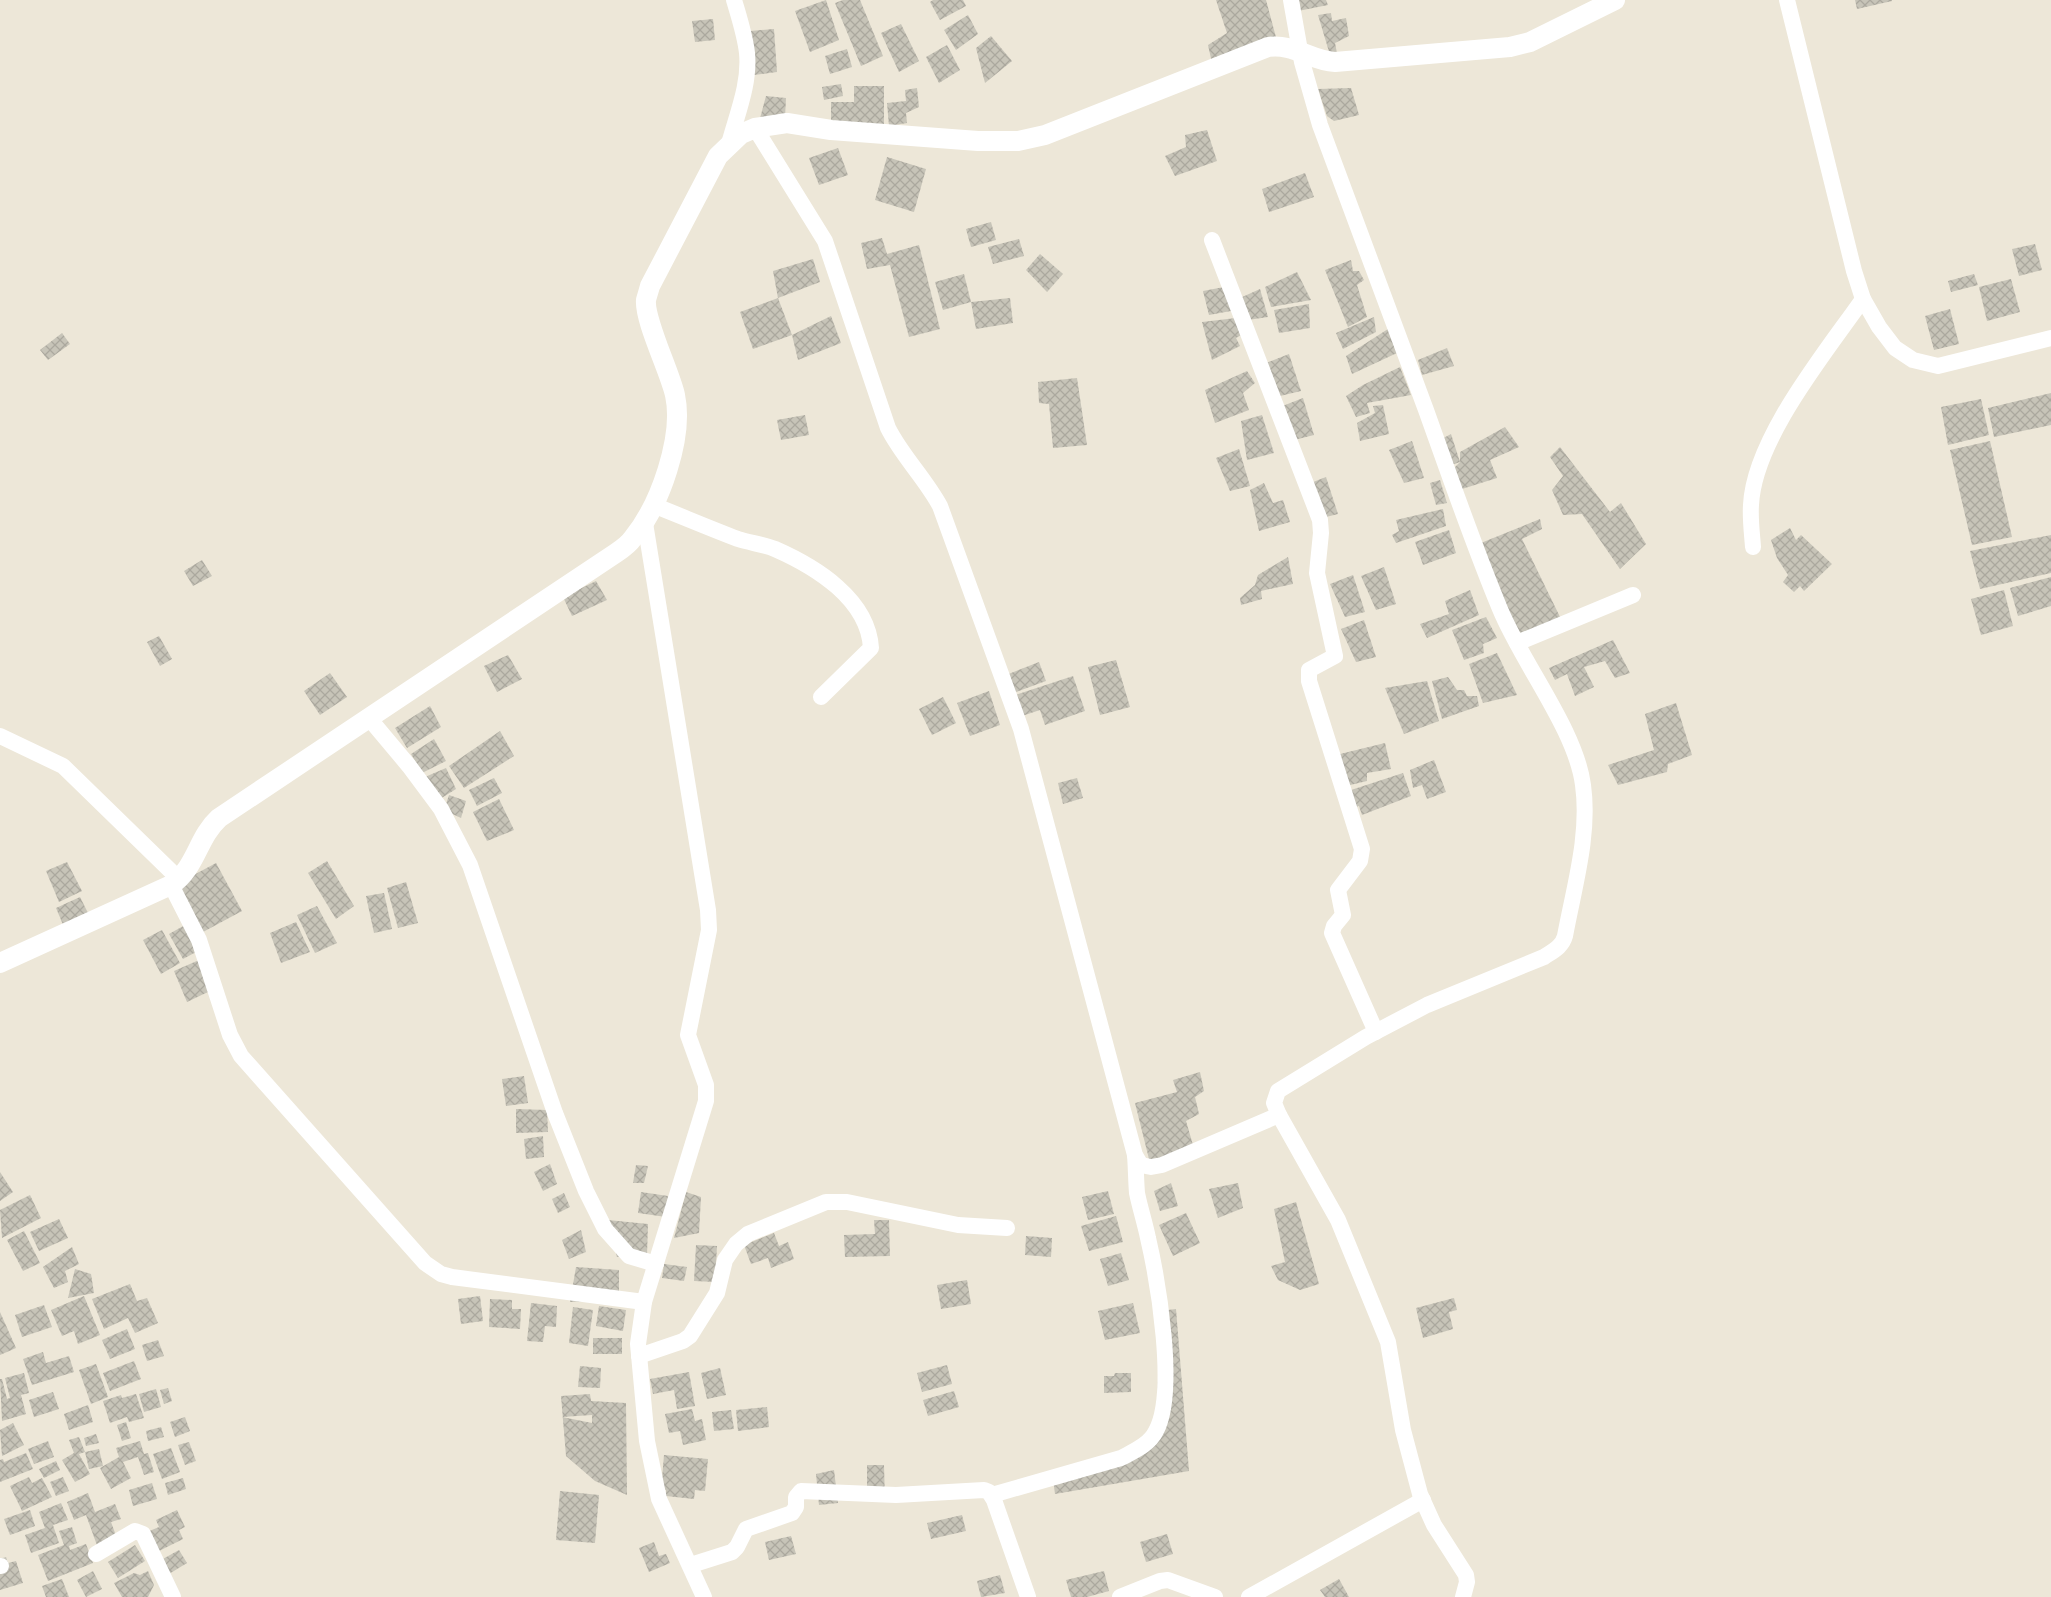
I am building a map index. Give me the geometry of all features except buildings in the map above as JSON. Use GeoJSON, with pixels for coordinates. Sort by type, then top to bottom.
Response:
{"type":"FeatureCollection","features":[{"type":"Feature","properties":{"kind":"street"},"geometry":{"type":"LineString","coordinates":[[729,144],[745,88],[747,71],[744,35],[734,0]]}},
{"type":"Feature","properties":{"kind":"street"},"geometry":{"type":"LineString","coordinates":[[1291,0],[1300,51],[1324,134],[1475,548],[1504,619],[1561,726],[1574,755],[1583,784],[1585,814],[1582,843],[1563,943],[1544,957],[1427,1005],[1376,1032],[1278,1092],[1274,1103],[1338,1220],[1385,1333],[1392,1359],[1403,1430],[1423,1500],[1434,1525],[1466,1575],[1467,1582],[1463,1597]]}},
{"type":"Feature","properties":{"kind":"street"},"geometry":{"type":"LineString","coordinates":[[0,964],[175,882],[193,862],[204,834],[219,818],[616,553],[632,540],[649,514],[672,458],[678,417],[675,395],[648,315],[646,301],[655,277],[718,156],[741,134],[755,128],[787,123],[831,130],[978,141],[1018,141],[1045,135],[1268,47],[1281,46],[1300,51],[1318,60],[1335,62],[1521,45],[1615,0]]}},
{"type":"Feature","properties":{"kind":"street"},"geometry":{"type":"LineString","coordinates":[[1787,0],[1854,272],[1863,299],[1879,328],[1895,348],[1913,360],[1938,366],[2051,338]]}},
{"type":"Feature","properties":{"kind":"street"},"geometry":{"type":"LineString","coordinates":[[755,128],[825,241],[888,428],[901,450],[925,480],[940,506],[1021,729],[1135,1155],[1137,1194],[1149,1239],[1158,1299],[1165,1370],[1163,1407],[1157,1430],[1140,1448],[1121,1458],[992,1495]]}},
{"type":"Feature","properties":{"kind":"street"},"geometry":{"type":"LineString","coordinates":[[1212,240],[1320,520],[1321,533],[1317,573],[1335,656],[1309,670],[1309,681],[1362,849],[1360,860],[1338,890],[1344,915],[1334,926],[1332,933],[1376,1032]]}},
{"type":"Feature","properties":{"kind":"street"},"geometry":{"type":"LineString","coordinates":[[1753,547],[1751,504],[1758,467],[1783,416],[1863,299]]}},
{"type":"Feature","properties":{"kind":"street"},"geometry":{"type":"LineString","coordinates":[[649,514],[774,549],[826,577],[854,603],[866,624],[871,648],[821,697]]}},
{"type":"Feature","properties":{"kind":"street"},"geometry":{"type":"LineString","coordinates":[[649,514],[709,920],[688,1035],[706,1085],[706,1101],[644,1302],[638,1331],[639,1356],[647,1441],[659,1499],[691,1565],[704,1597]]}},
{"type":"Feature","properties":{"kind":"street"},"geometry":{"type":"LineString","coordinates":[[1517,643],[1633,595]]}},
{"type":"Feature","properties":{"kind":"street"},"geometry":{"type":"LineString","coordinates":[[368,717],[409,766],[441,809],[470,866],[555,1112],[586,1191],[605,1229],[629,1256],[656,1264]]}},
{"type":"Feature","properties":{"kind":"street"},"geometry":{"type":"LineString","coordinates":[[0,736],[63,766],[175,882],[200,940],[230,1035],[241,1056],[425,1263],[441,1274],[452,1277],[644,1302]]}},
{"type":"Feature","properties":{"kind":"street"},"geometry":{"type":"LineString","coordinates":[[1135,1155],[1141,1165],[1151,1167],[1162,1165],[1279,1115]]}},
{"type":"Feature","properties":{"kind":"street"},"geometry":{"type":"LineString","coordinates":[[639,1356],[683,1341],[690,1336],[717,1293],[725,1260],[736,1244],[748,1234],[826,1202],[847,1202],[958,1225],[1007,1228]]}},
{"type":"Feature","properties":{"kind":"street"},"geometry":{"type":"LineString","coordinates":[[691,1565],[732,1552],[737,1547],[746,1529],[792,1513],[796,1507],[796,1496],[801,1491],[903,1495],[984,1490],[992,1495],[1028,1597]]}},
{"type":"Feature","properties":{"kind":"street"},"geometry":{"type":"LineString","coordinates":[[1249,1597],[1423,1500]]}},
{"type":"Feature","properties":{"kind":"street"},"geometry":{"type":"LineString","coordinates":[[96,1554],[134,1531],[143,1534],[174,1597]]}},
{"type":"Feature","properties":{"kind":"street"},"geometry":{"type":"LineString","coordinates":[[1120,1597],[1160,1581],[1168,1580],[1215,1597]]}}]}
